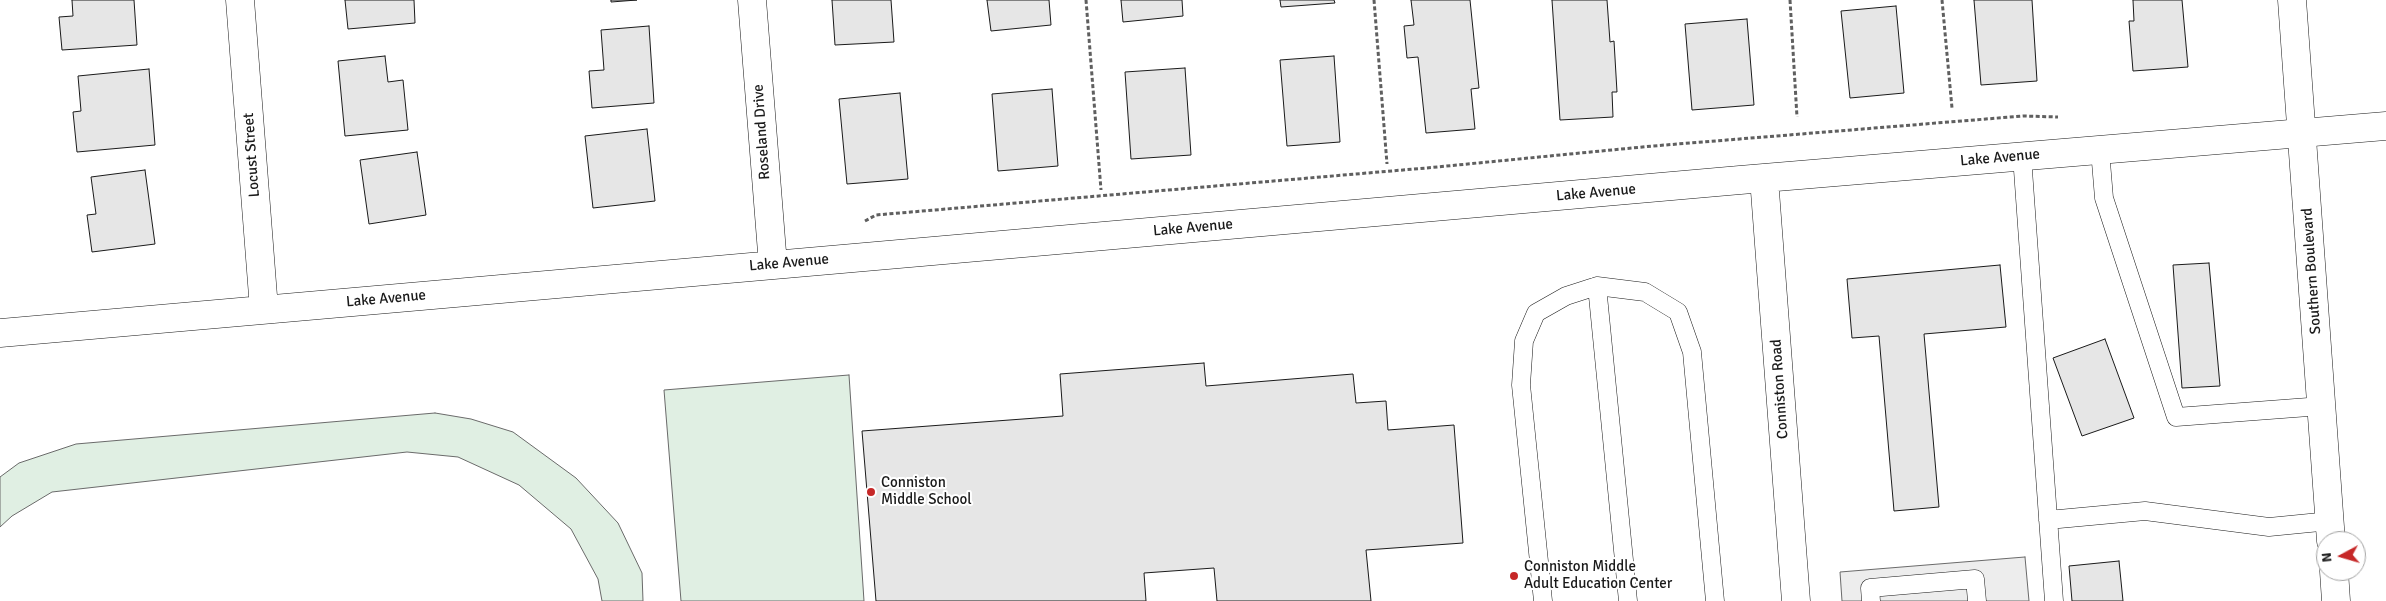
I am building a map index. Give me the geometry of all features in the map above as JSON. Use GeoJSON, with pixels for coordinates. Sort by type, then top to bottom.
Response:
{"type":"FeatureCollection","features":[{"type":"Feature","properties":{"kind":"street","name":"Locust Street"},"geometry":{"type":"LineString","coordinates":[[240,0],[264,309]]}},
{"type":"Feature","properties":{"kind":"street","name":"Roseland Drive"},"geometry":{"type":"LineString","coordinates":[[752,0],[772,265]]}},
{"type":"Feature","properties":{"kind":"street","name":"Southern Boulevard"},"geometry":{"type":"LineString","coordinates":[[2292,0],[2331,531]]}},
{"type":"Feature","properties":{"kind":"street","name":"Lake Avenue"},"geometry":{"type":"LineString","coordinates":[[0,333],[1764,178],[2386,126]]}},
{"type":"Feature","properties":{"kind":"street","name":"Conniston Road"},"geometry":{"type":"LineString","coordinates":[[1764,178],[1796,601]]}},
{"type":"Feature","properties":{"kind":"street"},"geometry":{"type":"LineString","coordinates":[[2335,581],[2336,601]]}},
{"type":"Feature","properties":{"kind":"lane"},"geometry":{"type":"LineString","coordinates":[[2100,150],[2104,198],[2176,417],[2322,406]]}},
{"type":"Feature","properties":{"kind":"lane"},"geometry":{"type":"LineString","coordinates":[[2022,156],[2054,601]]}},
{"type":"Feature","properties":{"kind":"lane"},"geometry":{"type":"LineString","coordinates":[[1597,286],[1628,601]]}},
{"type":"Feature","properties":{"kind":"lane"},"geometry":{"type":"LineString","coordinates":[[1543,601],[1521,386],[1524,340],[1536,312],[1566,296],[1597,286],[1645,292],[1678,312],[1692,352],[1715,601]]}},
{"type":"Feature","properties":{"kind":"lane"},"geometry":{"type":"LineString","coordinates":[[2048,520],[2145,511],[2268,526],[2331,531]]}},
{"type":"Feature","properties":{"kind":"lane"},"geometry":{"type":"LineString","coordinates":[[1871,601],[1870,588],[1975,579],[1977,601]]}},
{"type":"Feature","properties":{"kind":"path"},"geometry":{"type":"LineString","coordinates":[[1086,0],[1101,190]]}},
{"type":"Feature","properties":{"kind":"path"},"geometry":{"type":"LineString","coordinates":[[1374,0],[1387,164]]}},
{"type":"Feature","properties":{"kind":"path"},"geometry":{"type":"LineString","coordinates":[[1790,0],[1797,117]]}},
{"type":"Feature","properties":{"kind":"path"},"geometry":{"type":"LineString","coordinates":[[1942,0],[1952,108]]}},
{"type":"Feature","properties":{"kind":"path"},"geometry":{"type":"LineString","coordinates":[[860,224],[876,215],[1050,199],[1797,133],[2023,116],[2062,117]]}},
{"type":"Feature","properties":{"kind":"green space"},"geometry":{"type":"Polygon","coordinates":[[[849,375],[864,601],[681,601],[664,390],[849,375]]]}},
{"type":"Feature","properties":{"kind":"green space"},"geometry":{"type":"Polygon","coordinates":[[[435,413],[471,419],[513,432],[576,478],[618,523],[642,573],[643,601],[602,601],[598,579],[571,529],[519,485],[458,457],[407,452],[52,492],[12,516],[0,527],[0,477],[19,463],[76,444],[435,413]]]}},
{"type":"Feature","properties":{"kind":"shaded area"},"geometry":{"type":"Polygon","coordinates":[[[2025,557],[2029,601],[1842,601],[1840,572],[2025,557]]]}},
{"type":"Feature","properties":{"kind":"building"},"geometry":{"type":"Polygon","coordinates":[[[72,0],[134,0],[137,45],[62,50],[59,17],[73,16],[72,0]]]}},
{"type":"Feature","properties":{"kind":"building"},"geometry":{"type":"Polygon","coordinates":[[[345,0],[414,0],[415,23],[348,29],[345,0]]]}},
{"type":"Feature","properties":{"kind":"building"},"geometry":{"type":"Polygon","coordinates":[[[611,0],[637,0],[611,2],[611,0]]]}},
{"type":"Feature","properties":{"kind":"building"},"geometry":{"type":"Polygon","coordinates":[[[832,0],[891,0],[894,42],[835,45],[832,0]]]}},
{"type":"Feature","properties":{"kind":"building"},"geometry":{"type":"Polygon","coordinates":[[[987,0],[1049,0],[1051,25],[991,31],[987,0]]]}},
{"type":"Feature","properties":{"kind":"building"},"geometry":{"type":"Polygon","coordinates":[[[1121,0],[1182,0],[1183,16],[1123,22],[1121,0]]]}},
{"type":"Feature","properties":{"kind":"building"},"geometry":{"type":"Polygon","coordinates":[[[1280,0],[1334,0],[1335,3],[1281,7],[1280,0]]]}},
{"type":"Feature","properties":{"kind":"building"},"geometry":{"type":"Polygon","coordinates":[[[1411,0],[1470,0],[1479,88],[1471,89],[1475,129],[1426,133],[1418,57],[1407,58],[1404,26],[1414,25],[1411,0]]]}},
{"type":"Feature","properties":{"kind":"building"},"geometry":{"type":"Polygon","coordinates":[[[1552,0],[1607,0],[1610,42],[1614,41],[1617,92],[1612,92],[1613,117],[1560,120],[1552,0]]]}},
{"type":"Feature","properties":{"kind":"building"},"geometry":{"type":"Polygon","coordinates":[[[1974,0],[2032,0],[2037,81],[1981,85],[1974,0]]]}},
{"type":"Feature","properties":{"kind":"building"},"geometry":{"type":"Polygon","coordinates":[[[2133,0],[2182,0],[2188,67],[2133,71],[2129,21],[2134,21],[2133,0]]]}},
{"type":"Feature","properties":{"kind":"building"},"geometry":{"type":"Polygon","coordinates":[[[1896,6],[1904,93],[1850,98],[1841,11],[1896,6]]]}},
{"type":"Feature","properties":{"kind":"building"},"geometry":{"type":"Polygon","coordinates":[[[1747,19],[1754,105],[1692,110],[1685,24],[1747,19]]]}},
{"type":"Feature","properties":{"kind":"building"},"geometry":{"type":"Polygon","coordinates":[[[649,26],[654,103],[592,108],[589,71],[604,70],[601,30],[649,26]]]}},
{"type":"Feature","properties":{"kind":"building"},"geometry":{"type":"Polygon","coordinates":[[[385,56],[388,82],[403,80],[408,130],[345,136],[338,61],[385,56]]]}},
{"type":"Feature","properties":{"kind":"building"},"geometry":{"type":"Polygon","coordinates":[[[1334,56],[1340,142],[1287,146],[1280,60],[1334,56]]]}},
{"type":"Feature","properties":{"kind":"building"},"geometry":{"type":"Polygon","coordinates":[[[1185,68],[1191,155],[1131,159],[1125,72],[1185,68]]]}},
{"type":"Feature","properties":{"kind":"building"},"geometry":{"type":"Polygon","coordinates":[[[149,69],[155,145],[77,152],[73,112],[81,111],[78,76],[149,69]]]}},
{"type":"Feature","properties":{"kind":"building"},"geometry":{"type":"Polygon","coordinates":[[[1052,89],[1058,166],[998,171],[992,94],[1052,89]]]}},
{"type":"Feature","properties":{"kind":"building"},"geometry":{"type":"Polygon","coordinates":[[[900,93],[908,179],[847,184],[839,99],[900,93]]]}},
{"type":"Feature","properties":{"kind":"building"},"geometry":{"type":"Polygon","coordinates":[[[647,129],[655,201],[593,208],[585,136],[647,129]]]}},
{"type":"Feature","properties":{"kind":"building"},"geometry":{"type":"Polygon","coordinates":[[[417,152],[426,215],[369,224],[360,160],[417,152]]]}},
{"type":"Feature","properties":{"kind":"building"},"geometry":{"type":"Polygon","coordinates":[[[145,170],[155,244],[92,252],[87,215],[96,214],[91,177],[145,170]]]}},
{"type":"Feature","properties":{"kind":"building"},"geometry":{"type":"Polygon","coordinates":[[[2209,263],[2220,386],[2182,388],[2173,265],[2209,263]]]}},
{"type":"Feature","properties":{"kind":"building"},"geometry":{"type":"Polygon","coordinates":[[[2000,265],[2006,327],[1924,334],[1939,507],[1894,511],[1879,336],[1852,338],[1847,279],[2000,265]]]}},
{"type":"Feature","properties":{"kind":"building"},"geometry":{"type":"Polygon","coordinates":[[[2105,339],[2134,418],[2082,436],[2053,358],[2105,339]]]}},
{"type":"Feature","properties":{"kind":"building"},"geometry":{"type":"Polygon","coordinates":[[[1204,363],[1206,386],[1353,374],[1356,403],[1386,401],[1388,430],[1454,425],[1463,543],[1366,550],[1371,601],[1217,601],[1214,568],[1144,573],[1146,601],[876,601],[862,431],[1063,416],[1060,374],[1204,363]]]}},
{"type":"Feature","properties":{"kind":"building"},"geometry":{"type":"Polygon","coordinates":[[[2119,561],[2123,601],[2072,601],[2069,566],[2119,561]]]}},
{"type":"Feature","properties":{"kind":"place","name":"Conniston Middle School"},"geometry":{"type":"Point","coordinates":[871,492]}},
{"type":"Feature","properties":{"kind":"place","name":"Conniston Middle Adult Education Center"},"geometry":{"type":"Point","coordinates":[1514,576]}}]}
